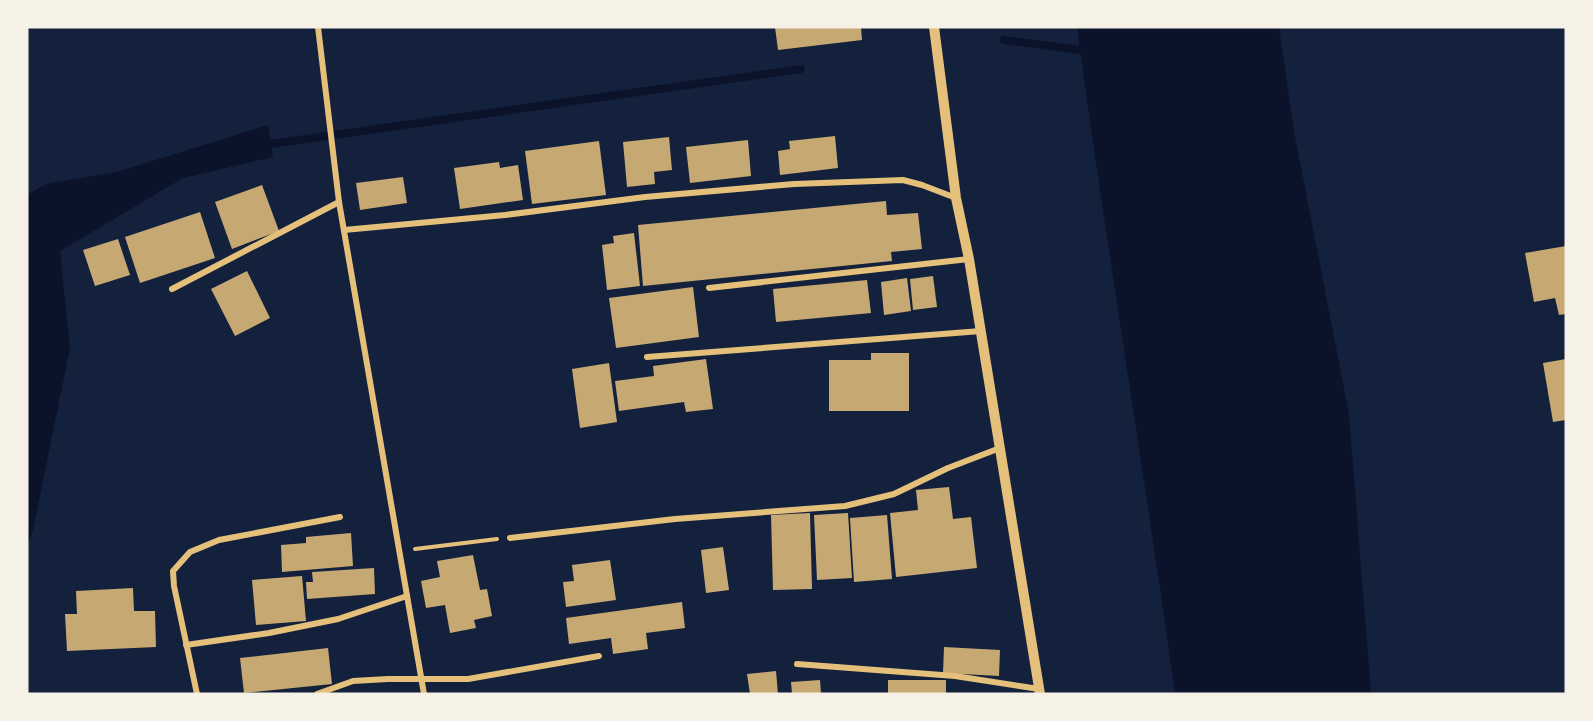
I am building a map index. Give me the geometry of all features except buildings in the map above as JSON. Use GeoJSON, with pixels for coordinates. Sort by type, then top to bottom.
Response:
{"type":"FeatureCollection","features":[{"type":"Feature","properties":{"kind":"street"},"geometry":{"type":"LineString","coordinates":[[318,27],[339,202],[424,694]]}},
{"type":"Feature","properties":{"kind":"street"},"geometry":{"type":"LineString","coordinates":[[797,664],[955,676],[1039,691],[969,259],[956,198],[934,27]]}},
{"type":"Feature","properties":{"kind":"street"},"geometry":{"type":"LineString","coordinates":[[344,230],[505,215],[645,197],[794,184],[903,180],[956,198]]}},
{"type":"Feature","properties":{"kind":"street"},"geometry":{"type":"LineString","coordinates":[[172,289],[339,202]]}},
{"type":"Feature","properties":{"kind":"street"},"geometry":{"type":"LineString","coordinates":[[709,288],[969,259]]}},
{"type":"Feature","properties":{"kind":"street"},"geometry":{"type":"LineString","coordinates":[[647,357],[981,331]]}},
{"type":"Feature","properties":{"kind":"street"},"geometry":{"type":"LineString","coordinates":[[510,538],[675,519],[845,506],[894,494],[948,468],[1000,448]]}},
{"type":"Feature","properties":{"kind":"street"},"geometry":{"type":"LineString","coordinates":[[197,694],[174,586],[173,571],[190,552],[219,540],[339,518]]}},
{"type":"Feature","properties":{"kind":"street"},"geometry":{"type":"LineString","coordinates":[[186,645],[269,633],[338,619],[407,596]]}},
{"type":"Feature","properties":{"kind":"street"},"geometry":{"type":"LineString","coordinates":[[317,694],[353,681],[468,679],[599,656]]}},
{"type":"Feature","properties":{"kind":"path"},"geometry":{"type":"LineString","coordinates":[[399,551],[510,538]]}},
{"type":"Feature","properties":{"kind":"water"},"geometry":{"type":"Polygon","coordinates":[[[1077,27],[1279,27],[1294,131],[1349,414],[1371,694],[1175,694],[1077,27]]]}},
{"type":"Feature","properties":{"kind":"water"},"geometry":{"type":"Polygon","coordinates":[[[268,125],[273,157],[183,178],[60,251],[70,348],[33,530],[27,546],[27,195],[46,184],[120,171],[268,125]]]}},
{"type":"Feature","properties":{"kind":"waterway"},"geometry":{"type":"LineString","coordinates":[[1004,40],[1080,50],[1087,44]]}},
{"type":"Feature","properties":{"kind":"waterway"},"geometry":{"type":"LineString","coordinates":[[263,145],[801,69]]}}]}
